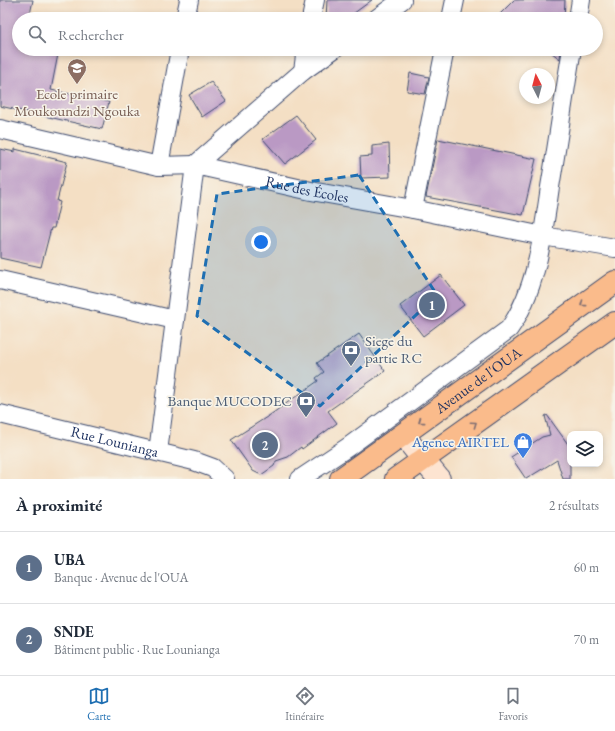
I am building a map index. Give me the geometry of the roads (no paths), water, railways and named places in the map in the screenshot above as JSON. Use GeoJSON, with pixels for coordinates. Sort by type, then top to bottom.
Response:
{"type":"FeatureCollection","features":[{"type":"Feature","properties":{"kind":"main road","name":"Avenue de l'OUA"},"geometry":{"type":"LineString","coordinates":[[342,479],[615,282]]}},
{"type":"Feature","properties":{"kind":"main road"},"geometry":{"type":"LineString","coordinates":[[396,479],[615,323]]}},
{"type":"Feature","properties":{"kind":"street"},"geometry":{"type":"LineString","coordinates":[[186,12],[189,0]]}},
{"type":"Feature","properties":{"kind":"street"},"geometry":{"type":"LineString","coordinates":[[313,12],[315,0]]}},
{"type":"Feature","properties":{"kind":"street"},"geometry":{"type":"LineString","coordinates":[[386,12],[402,0]]}},
{"type":"Feature","properties":{"kind":"street"},"geometry":{"type":"LineString","coordinates":[[452,12],[455,0]]}},
{"type":"Feature","properties":{"kind":"street"},"geometry":{"type":"LineString","coordinates":[[579,12],[582,0]]}},
{"type":"Feature","properties":{"kind":"street"},"geometry":{"type":"LineString","coordinates":[[159,166],[179,56]]}},
{"type":"Feature","properties":{"kind":"street"},"geometry":{"type":"LineString","coordinates":[[303,71],[305,56]]}},
{"type":"Feature","properties":{"kind":"street"},"geometry":{"type":"LineString","coordinates":[[158,452],[195,166],[303,71],[324,56]]}},
{"type":"Feature","properties":{"kind":"street"},"geometry":{"type":"LineString","coordinates":[[413,209],[444,56]]}},
{"type":"Feature","properties":{"kind":"street"},"geometry":{"type":"LineString","coordinates":[[300,479],[348,447],[509,329],[520,314],[527,298],[543,236],[571,56]]}},
{"type":"Feature","properties":{"kind":"street","name":"Rue des Écoles"},"geometry":{"type":"LineString","coordinates":[[0,129],[159,166],[195,166],[311,191],[413,209],[543,236],[615,248]]}},
{"type":"Feature","properties":{"kind":"street"},"geometry":{"type":"LineString","coordinates":[[0,280],[175,320]]}},
{"type":"Feature","properties":{"kind":"street"},"geometry":{"type":"LineString","coordinates":[[509,329],[522,348]]}},
{"type":"Feature","properties":{"kind":"street","name":"Rue Lounianga"},"geometry":{"type":"LineString","coordinates":[[0,414],[194,461],[213,468],[225,479]]}},
{"type":"Feature","properties":{"kind":"street"},"geometry":{"type":"LineString","coordinates":[[403,435],[439,479]]}},
{"type":"Feature","properties":{"kind":"street"},"geometry":{"type":"LineString","coordinates":[[348,447],[361,464]]}},
{"type":"Feature","properties":{"kind":"place","name":"Ecole primaire Moukoundzi Ngouka"},"geometry":{"type":"Point","coordinates":[77,85]}},
{"type":"Feature","properties":{"kind":"place","name":"UBA"},"geometry":{"type":"Point","coordinates":[432,305]}},
{"type":"Feature","properties":{"kind":"place","name":"Siege du partie RC"},"geometry":{"type":"Point","coordinates":[351,367]}},
{"type":"Feature","properties":{"kind":"place","name":"Banque MUCODEC"},"geometry":{"type":"Point","coordinates":[306,418]}},
{"type":"Feature","properties":{"kind":"place","name":"SNDE"},"geometry":{"type":"Point","coordinates":[265,445]}},
{"type":"Feature","properties":{"kind":"place","name":"Agence AIRTEL"},"geometry":{"type":"Point","coordinates":[523,459]}}]}
